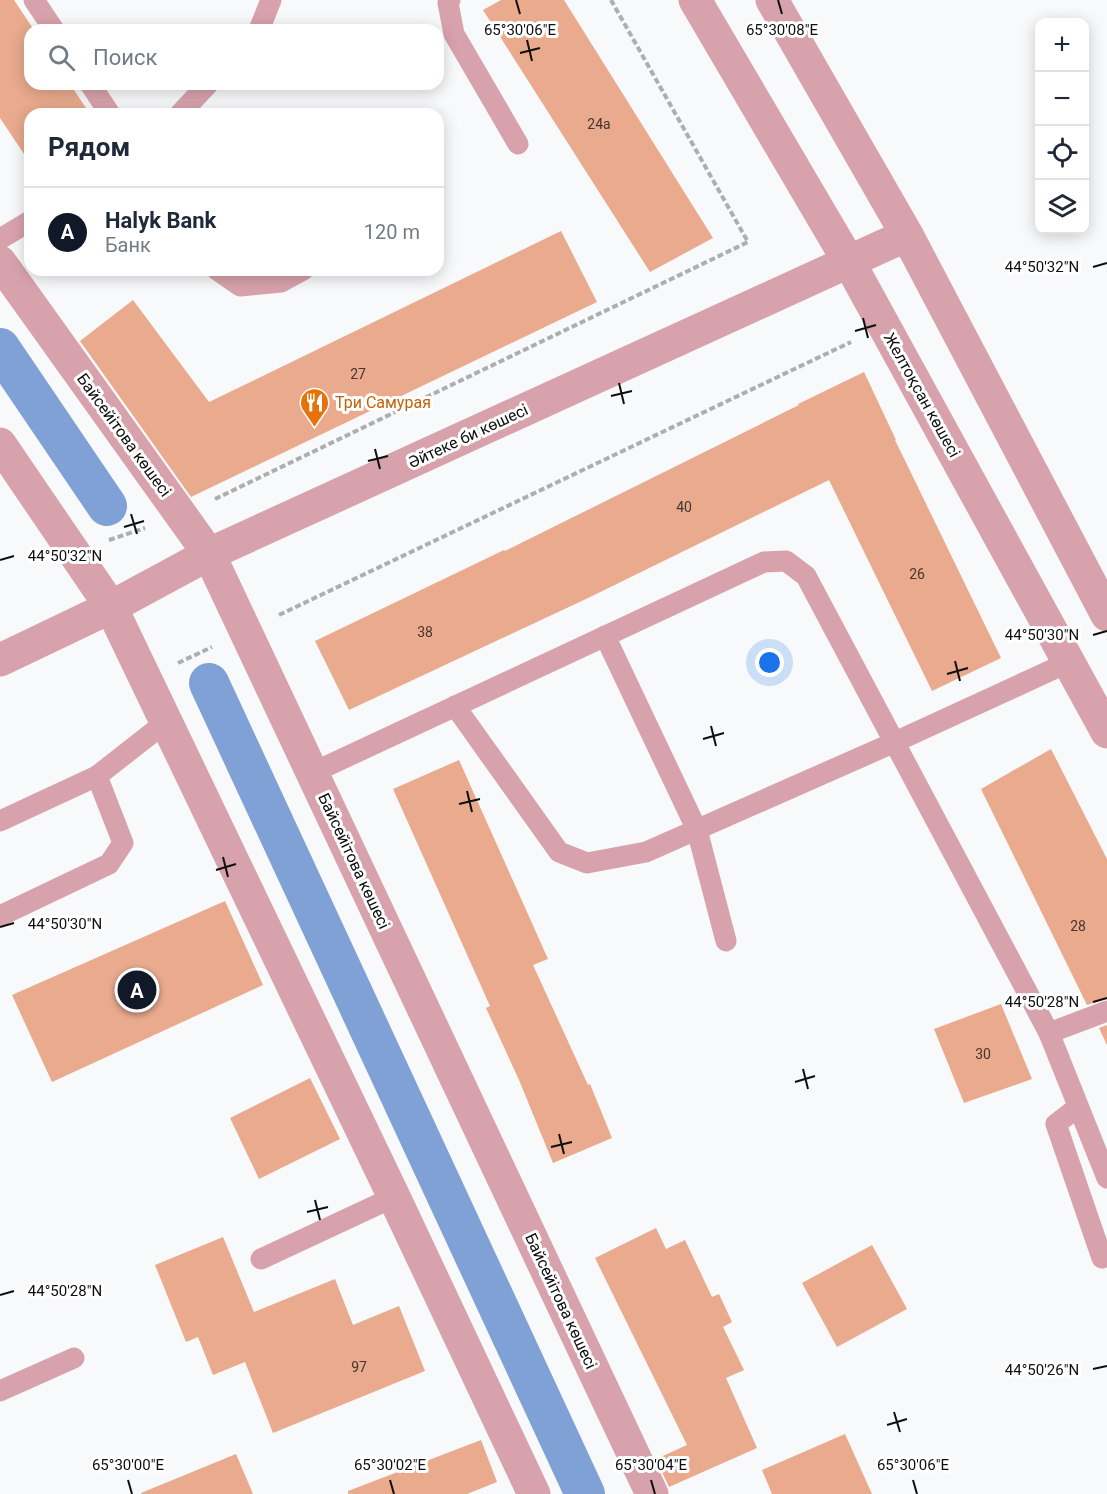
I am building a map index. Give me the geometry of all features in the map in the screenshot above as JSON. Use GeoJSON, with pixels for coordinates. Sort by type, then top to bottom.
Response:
{"type":"FeatureCollection","features":[{"type":"Feature","properties":{"kind":"street","name":"Желтоқсан көшесі"},"geometry":{"type":"LineString","coordinates":[[695,0],[849,262],[1107,732]]}},
{"type":"Feature","properties":{"kind":"street"},"geometry":{"type":"LineString","coordinates":[[772,0],[907,235],[1107,615]]}},
{"type":"Feature","properties":{"kind":"street","name":"Әйтеке би көшесі"},"geometry":{"type":"LineString","coordinates":[[0,660],[111,607],[209,554],[907,235]]}},
{"type":"Feature","properties":{"kind":"street","name":"Байсейітова көшесі"},"geometry":{"type":"LineString","coordinates":[[0,262],[209,554],[652,1494]]}},
{"type":"Feature","properties":{"kind":"street"},"geometry":{"type":"LineString","coordinates":[[0,444],[111,607],[534,1494]]}},
{"type":"Feature","properties":{"kind":"lane"},"geometry":{"type":"LineString","coordinates":[[34,0],[50,24]]}},
{"type":"Feature","properties":{"kind":"lane"},"geometry":{"type":"LineString","coordinates":[[261,24],[271,0]]}},
{"type":"Feature","properties":{"kind":"lane"},"geometry":{"type":"LineString","coordinates":[[450,0],[448,3],[454,34],[518,144]]}},
{"type":"Feature","properties":{"kind":"lane"},"geometry":{"type":"LineString","coordinates":[[94,90],[106,108]]}},
{"type":"Feature","properties":{"kind":"lane"},"geometry":{"type":"LineString","coordinates":[[186,108],[202,90]]}},
{"type":"Feature","properties":{"kind":"lane"},"geometry":{"type":"LineString","coordinates":[[0,239],[24,225]]}},
{"type":"Feature","properties":{"kind":"lane"},"geometry":{"type":"LineString","coordinates":[[226,276],[240,286],[281,282],[292,276]]}},
{"type":"Feature","properties":{"kind":"lane"},"geometry":{"type":"LineString","coordinates":[[312,773],[764,562],[786,561],[806,576],[1049,1033],[1107,1178]]}},
{"type":"Feature","properties":{"kind":"lane"},"geometry":{"type":"LineString","coordinates":[[605,636],[697,830],[726,941]]}},
{"type":"Feature","properties":{"kind":"lane"},"geometry":{"type":"LineString","coordinates":[[455,706],[559,852],[587,863],[646,852],[1069,662]]}},
{"type":"Feature","properties":{"kind":"lane"},"geometry":{"type":"LineString","coordinates":[[0,821],[97,776],[166,722]]}},
{"type":"Feature","properties":{"kind":"lane"},"geometry":{"type":"LineString","coordinates":[[0,916],[109,864],[123,843],[97,776]]}},
{"type":"Feature","properties":{"kind":"lane"},"geometry":{"type":"LineString","coordinates":[[1049,1033],[1107,1011]]}},
{"type":"Feature","properties":{"kind":"lane"},"geometry":{"type":"LineString","coordinates":[[1078,1107],[1056,1124],[1101,1258]]}},
{"type":"Feature","properties":{"kind":"lane"},"geometry":{"type":"LineString","coordinates":[[261,1259],[394,1197]]}},
{"type":"Feature","properties":{"kind":"lane"},"geometry":{"type":"LineString","coordinates":[[0,1391],[74,1358]]}},
{"type":"Feature","properties":{"kind":"path"},"geometry":{"type":"LineString","coordinates":[[73,552],[182,515],[748,242],[611,0]]}},
{"type":"Feature","properties":{"kind":"path"},"geometry":{"type":"LineString","coordinates":[[145,678],[885,328]]}},
{"type":"Feature","properties":{"kind":"building"},"geometry":{"type":"Polygon","coordinates":[[[0,0],[14,0],[30,24],[24,24],[24,90],[74,90],[86,108],[24,108],[24,154],[0,118],[0,0]]]}},
{"type":"Feature","properties":{"kind":"building"},"geometry":{"type":"Polygon","coordinates":[[[501,0],[564,0],[713,238],[650,272],[483,10],[501,0]]]}},
{"type":"Feature","properties":{"kind":"building"},"geometry":{"type":"Polygon","coordinates":[[[561,231],[597,302],[191,497],[80,341],[133,300],[209,402],[561,231]]]}},
{"type":"Feature","properties":{"kind":"building"},"geometry":{"type":"Polygon","coordinates":[[[864,372],[1001,658],[932,691],[829,480],[586,599],[349,710],[315,641],[505,551],[864,372]]]}},
{"type":"Feature","properties":{"kind":"building"},"geometry":{"type":"Polygon","coordinates":[[[1051,749],[1107,859],[1107,999],[1087,1005],[981,789],[1051,749]]]}},
{"type":"Feature","properties":{"kind":"building"},"geometry":{"type":"Polygon","coordinates":[[[459,760],[548,959],[533,965],[588,1085],[590,1084],[612,1138],[553,1163],[486,1008],[490,1006],[393,789],[459,760]]]}},
{"type":"Feature","properties":{"kind":"building"},"geometry":{"type":"Polygon","coordinates":[[[225,901],[263,985],[52,1082],[12,995],[225,901]]]}},
{"type":"Feature","properties":{"kind":"building"},"geometry":{"type":"Polygon","coordinates":[[[1001,1004],[1032,1079],[964,1103],[934,1029],[1001,1004]]]}},
{"type":"Feature","properties":{"kind":"building"},"geometry":{"type":"Polygon","coordinates":[[[1107,1025],[1107,1045],[1099,1028],[1107,1025]]]}},
{"type":"Feature","properties":{"kind":"building"},"geometry":{"type":"Polygon","coordinates":[[[310,1078],[340,1139],[259,1179],[230,1118],[310,1078]]]}},
{"type":"Feature","properties":{"kind":"building"},"geometry":{"type":"Polygon","coordinates":[[[656,1228],[666,1249],[685,1240],[712,1297],[719,1294],[732,1322],[723,1327],[744,1370],[726,1378],[757,1448],[669,1487],[656,1459],[687,1445],[595,1258],[656,1228]]]}},
{"type":"Feature","properties":{"kind":"building"},"geometry":{"type":"Polygon","coordinates":[[[223,1237],[254,1312],[335,1279],[353,1325],[399,1306],[425,1371],[273,1433],[245,1362],[213,1375],[198,1337],[186,1342],[155,1265],[223,1237]]]}},
{"type":"Feature","properties":{"kind":"building"},"geometry":{"type":"Polygon","coordinates":[[[872,1245],[907,1309],[837,1347],[802,1283],[872,1245]]]}},
{"type":"Feature","properties":{"kind":"building"},"geometry":{"type":"Polygon","coordinates":[[[845,1434],[872,1494],[772,1494],[762,1470],[845,1434]]]}},
{"type":"Feature","properties":{"kind":"building"},"geometry":{"type":"Polygon","coordinates":[[[481,1440],[497,1482],[467,1494],[348,1494],[348,1491],[481,1440]]]}},
{"type":"Feature","properties":{"kind":"building"},"geometry":{"type":"Polygon","coordinates":[[[236,1454],[253,1494],[141,1494],[141,1493],[236,1454]]]}},
{"type":"Feature","properties":{"kind":"waterway"},"geometry":{"type":"LineString","coordinates":[[0,348],[107,506]]}},
{"type":"Feature","properties":{"kind":"waterway"},"geometry":{"type":"LineString","coordinates":[[209,683],[585,1494]]}},
{"type":"Feature","properties":{"kind":"place","name":"Три Самурая"},"geometry":{"type":"Point","coordinates":[314,428]}},
{"type":"Feature","properties":{"kind":"place","name":"Halyk Bank"},"geometry":{"type":"Point","coordinates":[137,990]}}]}
